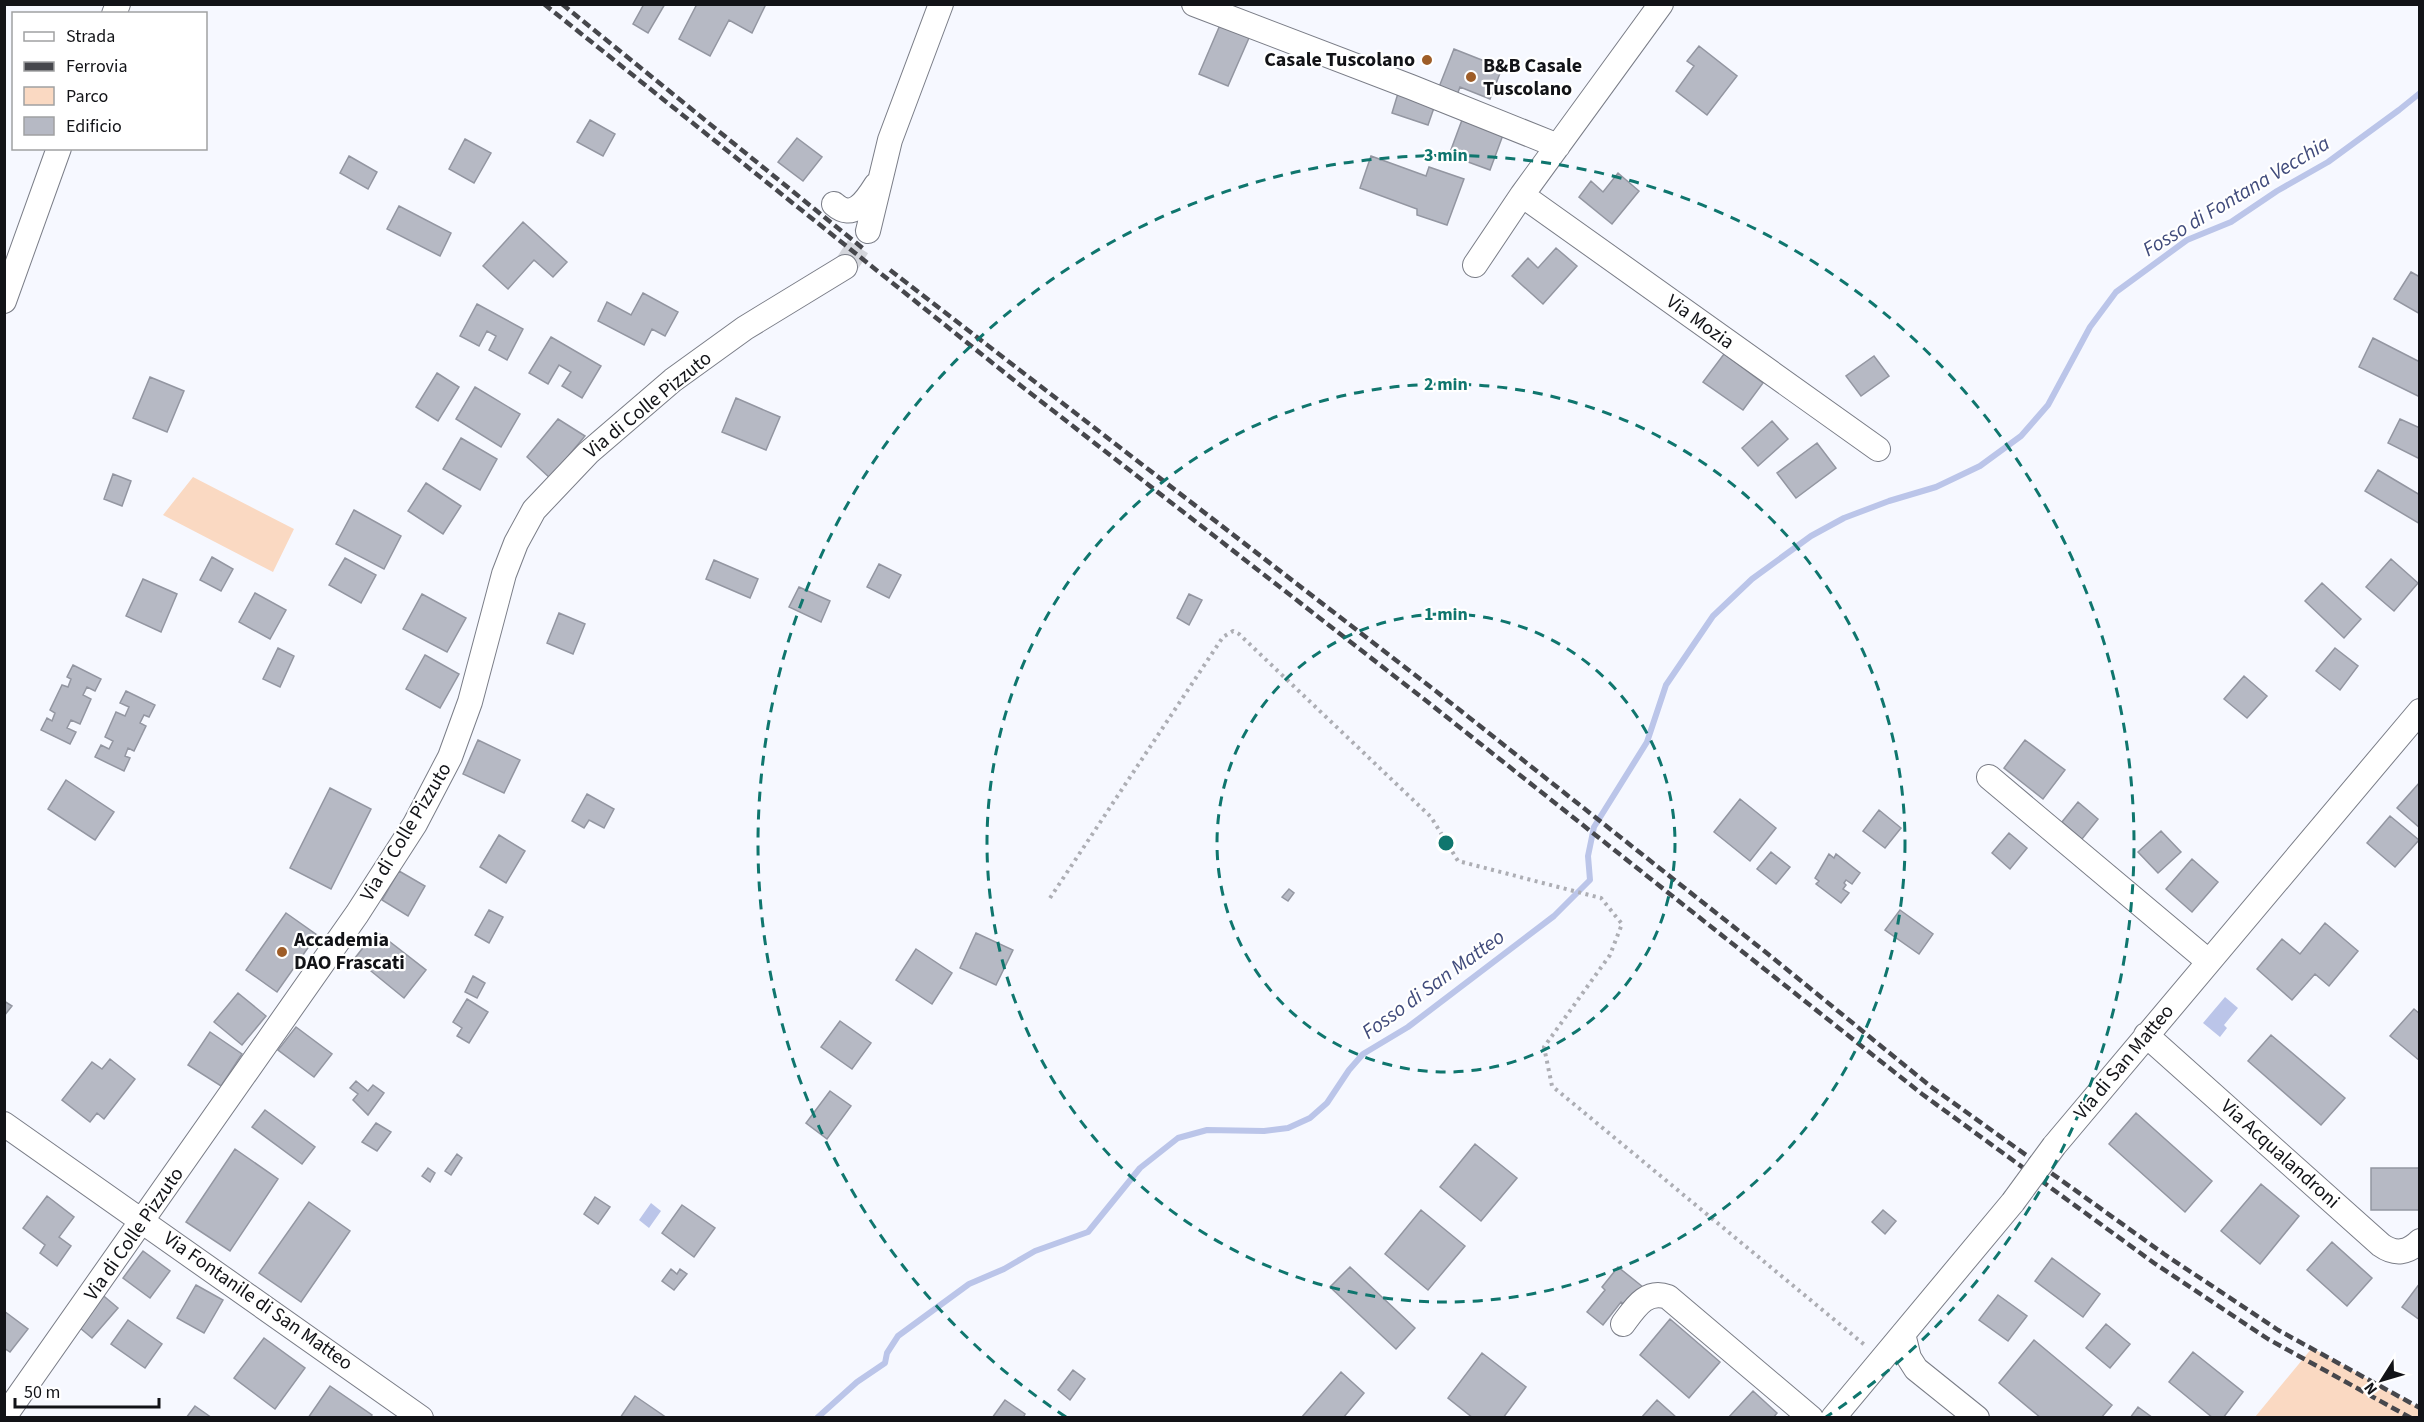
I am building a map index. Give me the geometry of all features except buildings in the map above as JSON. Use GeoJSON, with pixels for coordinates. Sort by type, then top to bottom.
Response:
{"type":"FeatureCollection","features":[{"type":"Feature","properties":{"kind":"street"},"geometry":{"type":"LineString","coordinates":[[868,231],[894,129],[941,4]]}},
{"type":"Feature","properties":{"kind":"street"},"geometry":{"type":"LineString","coordinates":[[1194,4],[1419,84],[1558,146]]}},
{"type":"Feature","properties":{"kind":"street"},"geometry":{"type":"LineString","coordinates":[[1475,265],[1522,195],[1661,4]]}},
{"type":"Feature","properties":{"kind":"street"},"geometry":{"type":"LineString","coordinates":[[4,301],[58,150]]}},
{"type":"Feature","properties":{"kind":"street"},"geometry":{"type":"LineString","coordinates":[[834,204],[843,211],[855,210],[867,200],[880,177]]}},
{"type":"Feature","properties":{"kind":"street","name":"Via Mozia"},"geometry":{"type":"LineString","coordinates":[[1522,195],[1878,449]]}},
{"type":"Feature","properties":{"kind":"street","name":"Via di Colle Pizzuto"},"geometry":{"type":"LineString","coordinates":[[4,1417],[144,1221],[357,914],[422,812],[456,743],[470,702],[504,574],[516,543],[534,510],[588,453],[673,380],[745,328],[845,267]]}},
{"type":"Feature","properties":{"kind":"street","name":"Via di San Matteo"},"geometry":{"type":"LineString","coordinates":[[1833,1418],[2013,1202],[2054,1146],[2146,1035],[2420,711]]}},
{"type":"Feature","properties":{"kind":"street"},"geometry":{"type":"LineString","coordinates":[[1989,777],[2208,962]]}},
{"type":"Feature","properties":{"kind":"street","name":"Via Acqualandroni"},"geometry":{"type":"LineString","coordinates":[[2146,1035],[2381,1245],[2394,1252],[2402,1252],[2420,1241]]}},
{"type":"Feature","properties":{"kind":"street","name":"Via Fontanile di San Matteo"},"geometry":{"type":"LineString","coordinates":[[4,1124],[421,1418]]}},
{"type":"Feature","properties":{"kind":"street"},"geometry":{"type":"LineString","coordinates":[[1623,1324],[1641,1302],[1650,1295],[1659,1294],[1668,1297],[1811,1418]]}},
{"type":"Feature","properties":{"kind":"street"},"geometry":{"type":"LineString","coordinates":[[1903,1334],[1909,1358],[1916,1369],[1977,1418]]}},
{"type":"Feature","properties":{"kind":"path"},"geometry":{"type":"LineString","coordinates":[[1050,898],[1223,637],[1233,632],[1239,634],[1431,817],[1458,861],[1601,898],[1622,924],[1610,955],[1544,1047],[1552,1086],[1882,1359]]}},
{"type":"Feature","properties":{"kind":"green space"},"geometry":{"type":"Polygon","coordinates":[[[193,477],[294,529],[273,572],[163,515],[193,477]]]}},
{"type":"Feature","properties":{"kind":"green space"},"geometry":{"type":"Polygon","coordinates":[[[2312,1348],[2419,1408],[2419,1417],[2255,1417],[2312,1348]]]}},
{"type":"Feature","properties":{"kind":"water"},"geometry":{"type":"Polygon","coordinates":[[[2225,997],[2238,1008],[2224,1025],[2227,1028],[2220,1037],[2203,1023],[2225,997]]]}},
{"type":"Feature","properties":{"kind":"water"},"geometry":{"type":"Polygon","coordinates":[[[651,1203],[661,1211],[649,1228],[639,1220],[651,1203]]]}},
{"type":"Feature","properties":{"kind":"waterway","name":"Fosso di Fontana Vecchia"},"geometry":{"type":"LineString","coordinates":[[817,1418],[857,1382],[885,1363],[887,1353],[898,1336],[969,1284],[1004,1269],[1035,1251],[1088,1232],[1140,1168],[1178,1138],[1207,1130],[1264,1131],[1288,1128],[1310,1118],[1327,1103],[1349,1070],[1363,1054],[1408,1027],[1554,916],[1590,880],[1588,856],[1594,827],[1647,742],[1666,685],[1713,616],[1752,579],[1811,536],[1844,518],[1936,487],[1980,466],[2021,436],[2048,405],[2090,327],[2116,292],[2187,240],[2231,222],[2277,191],[2328,162],[2420,93]]}},
{"type":"Feature","properties":{"kind":"tunnel"},"geometry":{"type":"LineString","coordinates":[[845,267],[868,231]]}},
{"type":"Feature","properties":{"kind":"railway"},"geometry":{"type":"LineString","coordinates":[[544,4],[1020,385],[1429,703],[1922,1094],[2154,1263],[2268,1339],[2411,1418]]}},
{"type":"Feature","properties":{"kind":"railway"},"geometry":{"type":"LineString","coordinates":[[562,4],[865,250]]}},
{"type":"Feature","properties":{"kind":"railway"},"geometry":{"type":"LineString","coordinates":[[890,270],[1437,692],[1768,954],[1930,1086],[2164,1254],[2278,1330],[2420,1408]]}},
{"type":"Feature","properties":{"kind":"place","name":"Casale Tuscolano"},"geometry":{"type":"Point","coordinates":[1427,60]}},
{"type":"Feature","properties":{"kind":"place","name":"B&B Casale Tuscolano"},"geometry":{"type":"Point","coordinates":[1471,77]}},
{"type":"Feature","properties":{"kind":"place","name":"Accademia DAO Frascati"},"geometry":{"type":"Point","coordinates":[282,952]}},
{"type":"Feature","properties":{"kind":"water label","name":"Fosso di San Matteo"},"geometry":{"type":"Point","coordinates":[1433,984]}}]}
